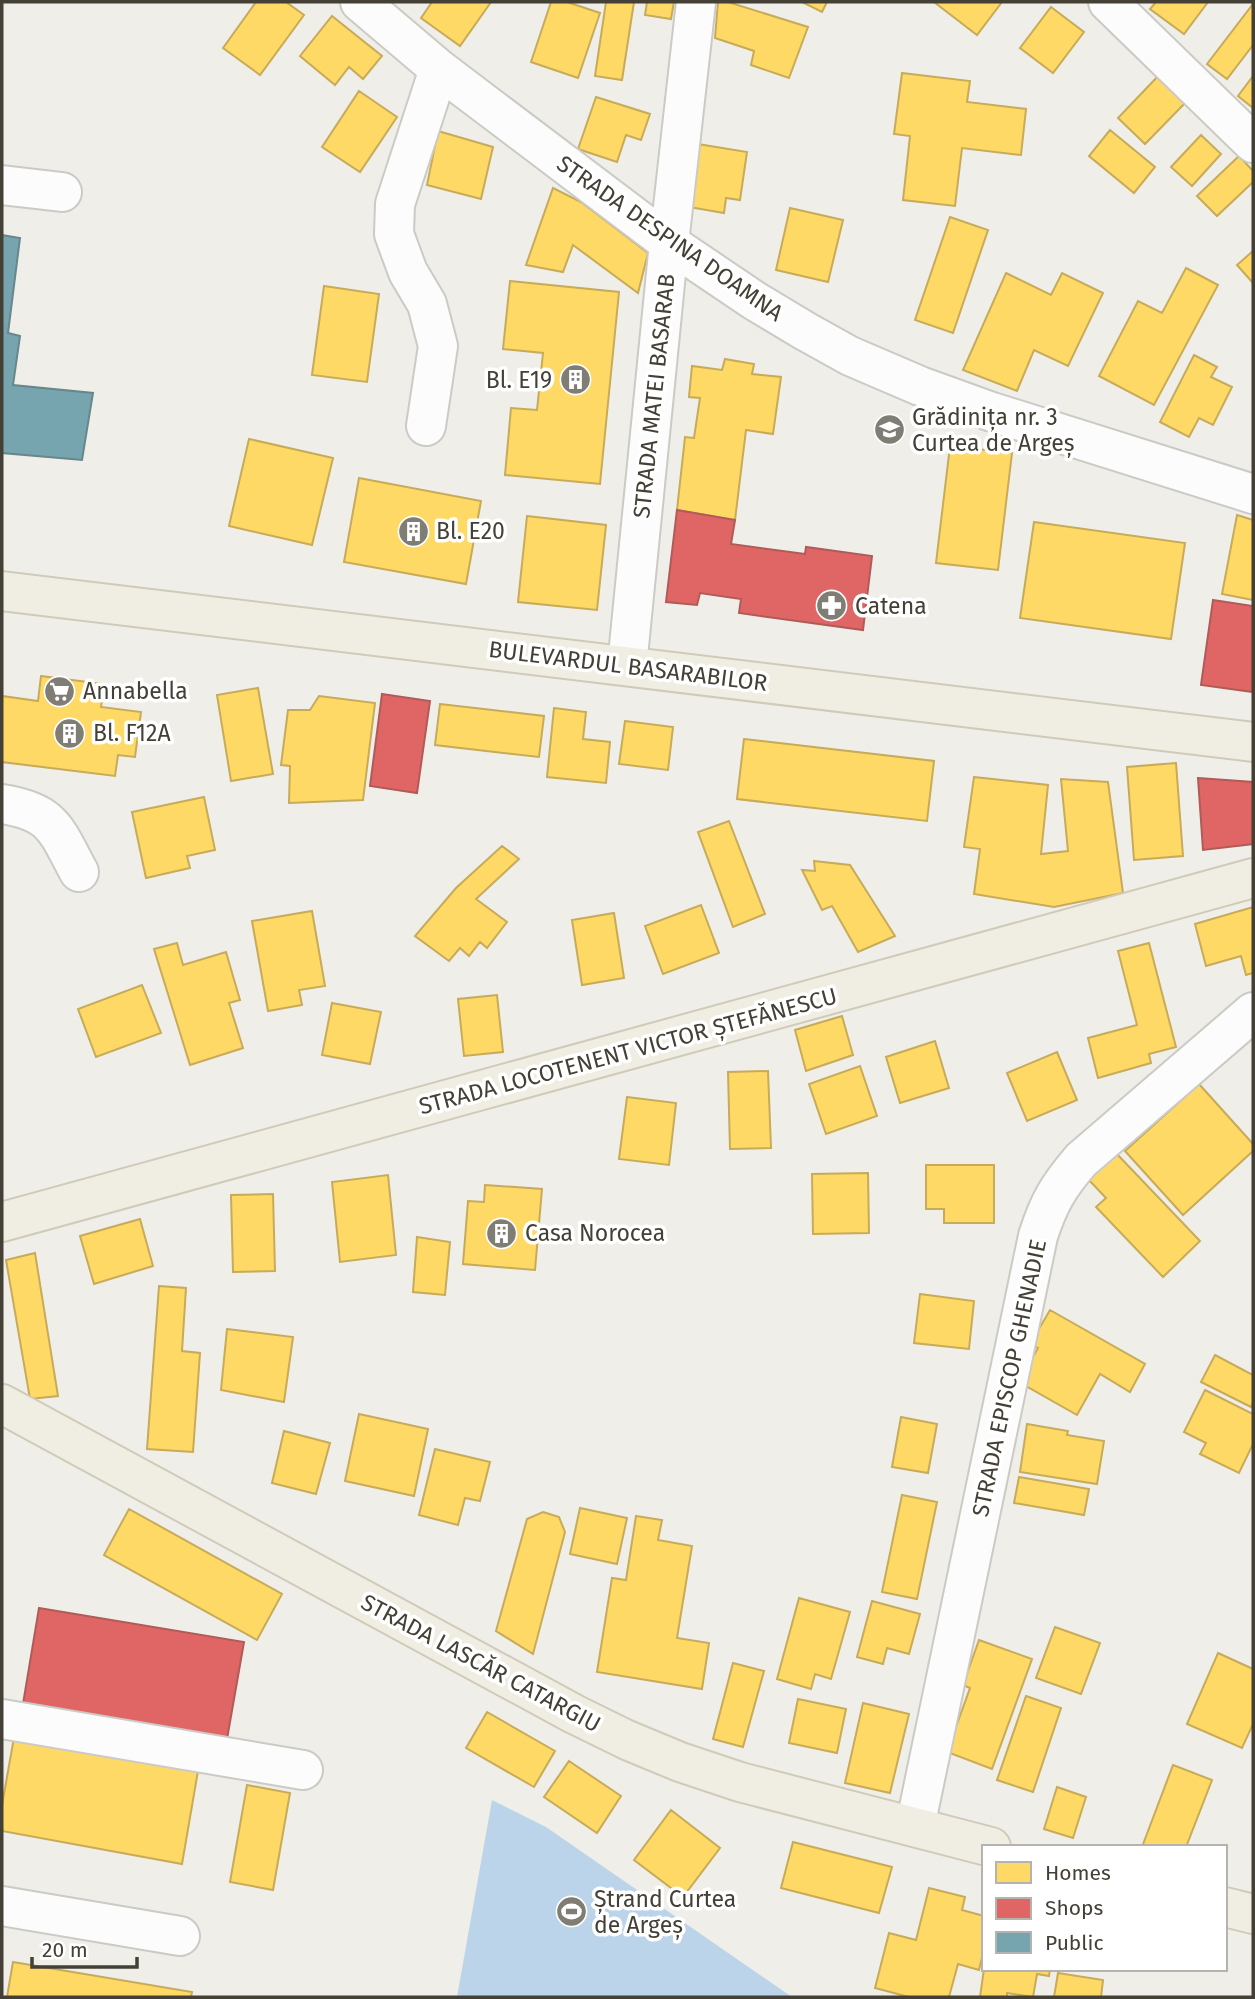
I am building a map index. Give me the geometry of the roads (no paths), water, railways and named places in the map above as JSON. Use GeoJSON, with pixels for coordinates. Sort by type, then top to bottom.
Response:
{"type":"FeatureCollection","features":[{"type":"Feature","properties":{"kind":"main road","name":"BULEVARDUL BASARABILOR"},"geometry":{"type":"LineString","coordinates":[[2,590],[1253,742]]}},
{"type":"Feature","properties":{"kind":"main road","name":"STRADA LOCOTENENT VICTOR ȘTEFĂNESCU"},"geometry":{"type":"LineString","coordinates":[[2,1222],[1253,878]]}},
{"type":"Feature","properties":{"kind":"main road","name":"STRADA LASCĂR CATARGIU"},"geometry":{"type":"LineString","coordinates":[[2,1404],[574,1714],[627,1740],[680,1762],[740,1782],[983,1845]]}},
{"type":"Feature","properties":{"kind":"main road"},"geometry":{"type":"LineString","coordinates":[[1227,1908],[1253,1914]]}},
{"type":"Feature","properties":{"kind":"street","name":"STRADA DESPINA DOAMNA"},"geometry":{"type":"LineString","coordinates":[[360,2],[439,69],[669,243],[805,331],[861,361],[920,386],[992,412],[1253,494]]}},
{"type":"Feature","properties":{"kind":"street","name":"STRADA MATEI BASARAB"},"geometry":{"type":"LineString","coordinates":[[627,666],[696,2]]}},
{"type":"Feature","properties":{"kind":"street"},"geometry":{"type":"LineString","coordinates":[[1108,2],[1253,143]]}},
{"type":"Feature","properties":{"kind":"street"},"geometry":{"type":"LineString","coordinates":[[426,426],[438,346],[427,304],[408,272],[394,234],[395,204],[439,69]]}},
{"type":"Feature","properties":{"kind":"street"},"geometry":{"type":"LineString","coordinates":[[2,185],[62,192]]}},
{"type":"Feature","properties":{"kind":"street"},"geometry":{"type":"LineString","coordinates":[[2,804],[22,807],[39,814],[54,827],[79,872]]}},
{"type":"Feature","properties":{"kind":"street","name":"STRADA EPISCOP GHENADIE"},"geometry":{"type":"LineString","coordinates":[[915,1827],[1038,1236],[1048,1207],[1063,1181],[1081,1160],[1253,1013]]}},
{"type":"Feature","properties":{"kind":"street"},"geometry":{"type":"LineString","coordinates":[[2,1718],[303,1770]]}},
{"type":"Feature","properties":{"kind":"street"},"geometry":{"type":"LineString","coordinates":[[2,1906],[180,1936]]}},
{"type":"Feature","properties":{"kind":"water","name":"Ștrand Curtea de Argeș"},"geometry":{"type":"Polygon","coordinates":[[[492,1800],[546,1827],[792,1997],[457,1997],[492,1800]]]}},
{"type":"Feature","properties":{"kind":"place","name":"Bl. E19"},"geometry":{"type":"Point","coordinates":[575,380]}},
{"type":"Feature","properties":{"kind":"place","name":"Grădinița nr. 3 Curtea de Argeș"},"geometry":{"type":"Point","coordinates":[889,430]}},
{"type":"Feature","properties":{"kind":"place","name":"Bl. E20"},"geometry":{"type":"Point","coordinates":[413,531]}},
{"type":"Feature","properties":{"kind":"place","name":"Catena"},"geometry":{"type":"Point","coordinates":[832,606]}},
{"type":"Feature","properties":{"kind":"place","name":"Annabella"},"geometry":{"type":"Point","coordinates":[60,691]}},
{"type":"Feature","properties":{"kind":"place","name":"Bl. F12A"},"geometry":{"type":"Point","coordinates":[70,733]}},
{"type":"Feature","properties":{"kind":"place","name":"Casa Norocea"},"geometry":{"type":"Point","coordinates":[502,1233]}},
{"type":"Feature","properties":{"kind":"place","name":"Ștrand Curtea de Argeș"},"geometry":{"type":"Point","coordinates":[571,1912]}}]}
